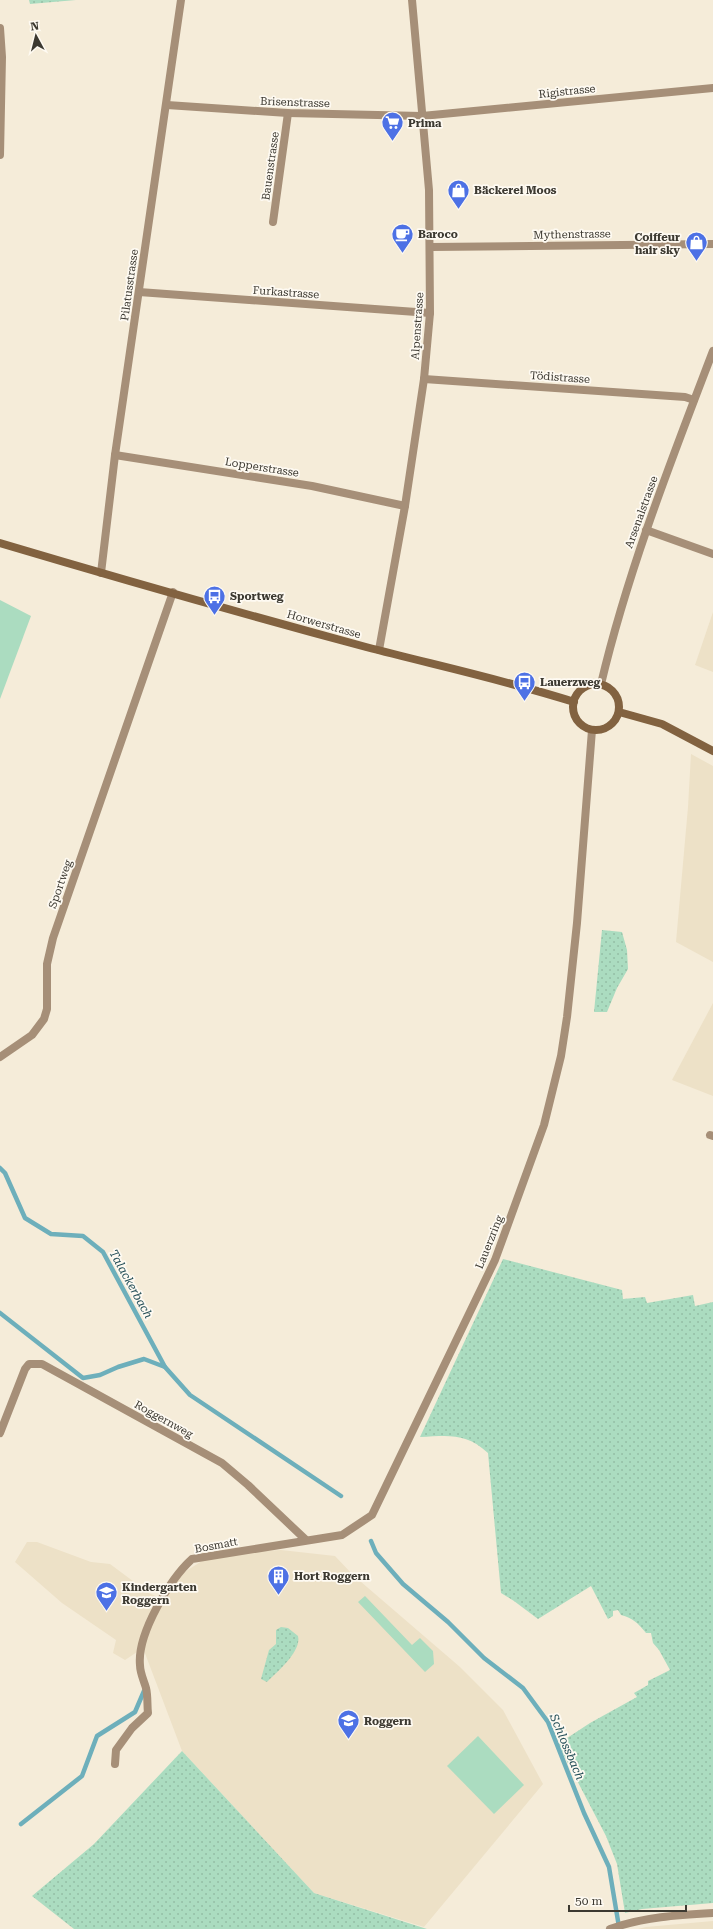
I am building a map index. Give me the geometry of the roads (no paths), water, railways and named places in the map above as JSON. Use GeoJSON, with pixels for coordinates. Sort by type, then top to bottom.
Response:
{"type":"FeatureCollection","features":[{"type":"Feature","properties":{"kind":"street","name":"Pilatusstrasse"},"geometry":{"type":"LineString","coordinates":[[101,573],[115,455],[167,105],[181,0]]}},
{"type":"Feature","properties":{"kind":"street","name":"Alpenstrasse"},"geometry":{"type":"LineString","coordinates":[[379,650],[405,506],[424,379],[430,313],[431,247],[429,190],[412,0]]}},
{"type":"Feature","properties":{"kind":"street"},"geometry":{"type":"LineString","coordinates":[[0,28],[2,57],[0,155]]}},
{"type":"Feature","properties":{"kind":"street","name":"Rigistrasse"},"geometry":{"type":"LineString","coordinates":[[422,116],[713,88]]}},
{"type":"Feature","properties":{"kind":"street","name":"Brisenstrasse"},"geometry":{"type":"LineString","coordinates":[[167,105],[288,113],[422,116]]}},
{"type":"Feature","properties":{"kind":"street","name":"Bauenstrasse"},"geometry":{"type":"LineString","coordinates":[[274,222],[288,113]]}},
{"type":"Feature","properties":{"kind":"street","name":"Mythenstrasse"},"geometry":{"type":"LineString","coordinates":[[431,247],[713,244]]}},
{"type":"Feature","properties":{"kind":"street","name":"Furkastrasse"},"geometry":{"type":"LineString","coordinates":[[139,292],[430,313]]}},
{"type":"Feature","properties":{"kind":"street","name":"Arsenalstrasse"},"geometry":{"type":"LineString","coordinates":[[601,684],[616,620],[646,530],[713,351]]}},
{"type":"Feature","properties":{"kind":"street","name":"Tödistrasse"},"geometry":{"type":"LineString","coordinates":[[424,379],[685,397],[694,400]]}},
{"type":"Feature","properties":{"kind":"street","name":"Lopperstrasse"},"geometry":{"type":"LineString","coordinates":[[115,455],[312,486],[405,506]]}},
{"type":"Feature","properties":{"kind":"street"},"geometry":{"type":"LineString","coordinates":[[646,530],[713,554]]}},
{"type":"Feature","properties":{"kind":"street","name":"Horwerstrasse"},"geometry":{"type":"LineString","coordinates":[[0,543],[101,573],[379,650],[486,676],[574,702]]}},
{"type":"Feature","properties":{"kind":"street","name":"Sportweg"},"geometry":{"type":"LineString","coordinates":[[0,1056],[32,1035],[44,1019],[47,1009],[47,964],[53,938],[173,592]]}},
{"type":"Feature","properties":{"kind":"street"},"geometry":{"type":"LineString","coordinates":[[601,684],[616,694],[620,706],[619,712],[612,724],[606,728],[592,730],[581,725],[576,718],[573,710],[574,702],[578,693],[586,686],[601,684]]}},
{"type":"Feature","properties":{"kind":"street"},"geometry":{"type":"LineString","coordinates":[[619,712],[662,724],[713,751]]}},
{"type":"Feature","properties":{"kind":"street","name":"Lauerzring"},"geometry":{"type":"LineString","coordinates":[[306,1540],[342,1535],[372,1515],[494,1260],[547,1113],[563,1040],[577,923],[592,730]]}},
{"type":"Feature","properties":{"kind":"street","name":"Roggernweg"},"geometry":{"type":"LineString","coordinates":[[0,1433],[25,1369],[29,1364],[42,1364],[222,1463],[248,1485],[306,1540]]}},
{"type":"Feature","properties":{"kind":"street","name":"Bosmatt"},"geometry":{"type":"LineString","coordinates":[[115,1764],[116,1750],[132,1728],[148,1713],[146,1690],[140,1664],[142,1647],[150,1622],[180,1570],[192,1559],[306,1540]]}},
{"type":"Feature","properties":{"kind":"street"},"geometry":{"type":"LineString","coordinates":[[611,1929],[626,1924],[655,1918],[713,1913]]}},
{"type":"Feature","properties":{"kind":"waterway","name":"Talackerbach"},"geometry":{"type":"LineString","coordinates":[[0,1168],[5,1173],[25,1218],[51,1234],[83,1236],[103,1252],[165,1367]]}},
{"type":"Feature","properties":{"kind":"waterway"},"geometry":{"type":"LineString","coordinates":[[0,1313],[83,1378],[100,1375],[118,1367],[144,1359],[165,1367],[190,1395],[341,1496]]}},
{"type":"Feature","properties":{"kind":"waterway","name":"Schlossbach"},"geometry":{"type":"LineString","coordinates":[[371,1541],[376,1553],[403,1584],[448,1622],[484,1658],[523,1688],[548,1722],[584,1813],[609,1867],[619,1927]]}},
{"type":"Feature","properties":{"kind":"waterway"},"geometry":{"type":"LineString","coordinates":[[21,1824],[82,1776],[97,1736],[135,1712],[144,1691]]}},
{"type":"Feature","properties":{"kind":"place","name":"Prima"},"geometry":{"type":"Point","coordinates":[392,142]}},
{"type":"Feature","properties":{"kind":"place","name":"Bäckerei Moos"},"geometry":{"type":"Point","coordinates":[459,210]}},
{"type":"Feature","properties":{"kind":"place","name":"Baroco"},"geometry":{"type":"Point","coordinates":[403,254]}},
{"type":"Feature","properties":{"kind":"place","name":"Coiffeur hair sky"},"geometry":{"type":"Point","coordinates":[696,262]}},
{"type":"Feature","properties":{"kind":"place","name":"Sportweg"},"geometry":{"type":"Point","coordinates":[214,616]}},
{"type":"Feature","properties":{"kind":"place","name":"Lauerzweg"},"geometry":{"type":"Point","coordinates":[524,702]}},
{"type":"Feature","properties":{"kind":"place","name":"Hort Roggern"},"geometry":{"type":"Point","coordinates":[279,1596]}},
{"type":"Feature","properties":{"kind":"place","name":"Kindergarten Roggern"},"geometry":{"type":"Point","coordinates":[106,1612]}},
{"type":"Feature","properties":{"kind":"place","name":"Roggern"},"geometry":{"type":"Point","coordinates":[349,1740]}}]}
